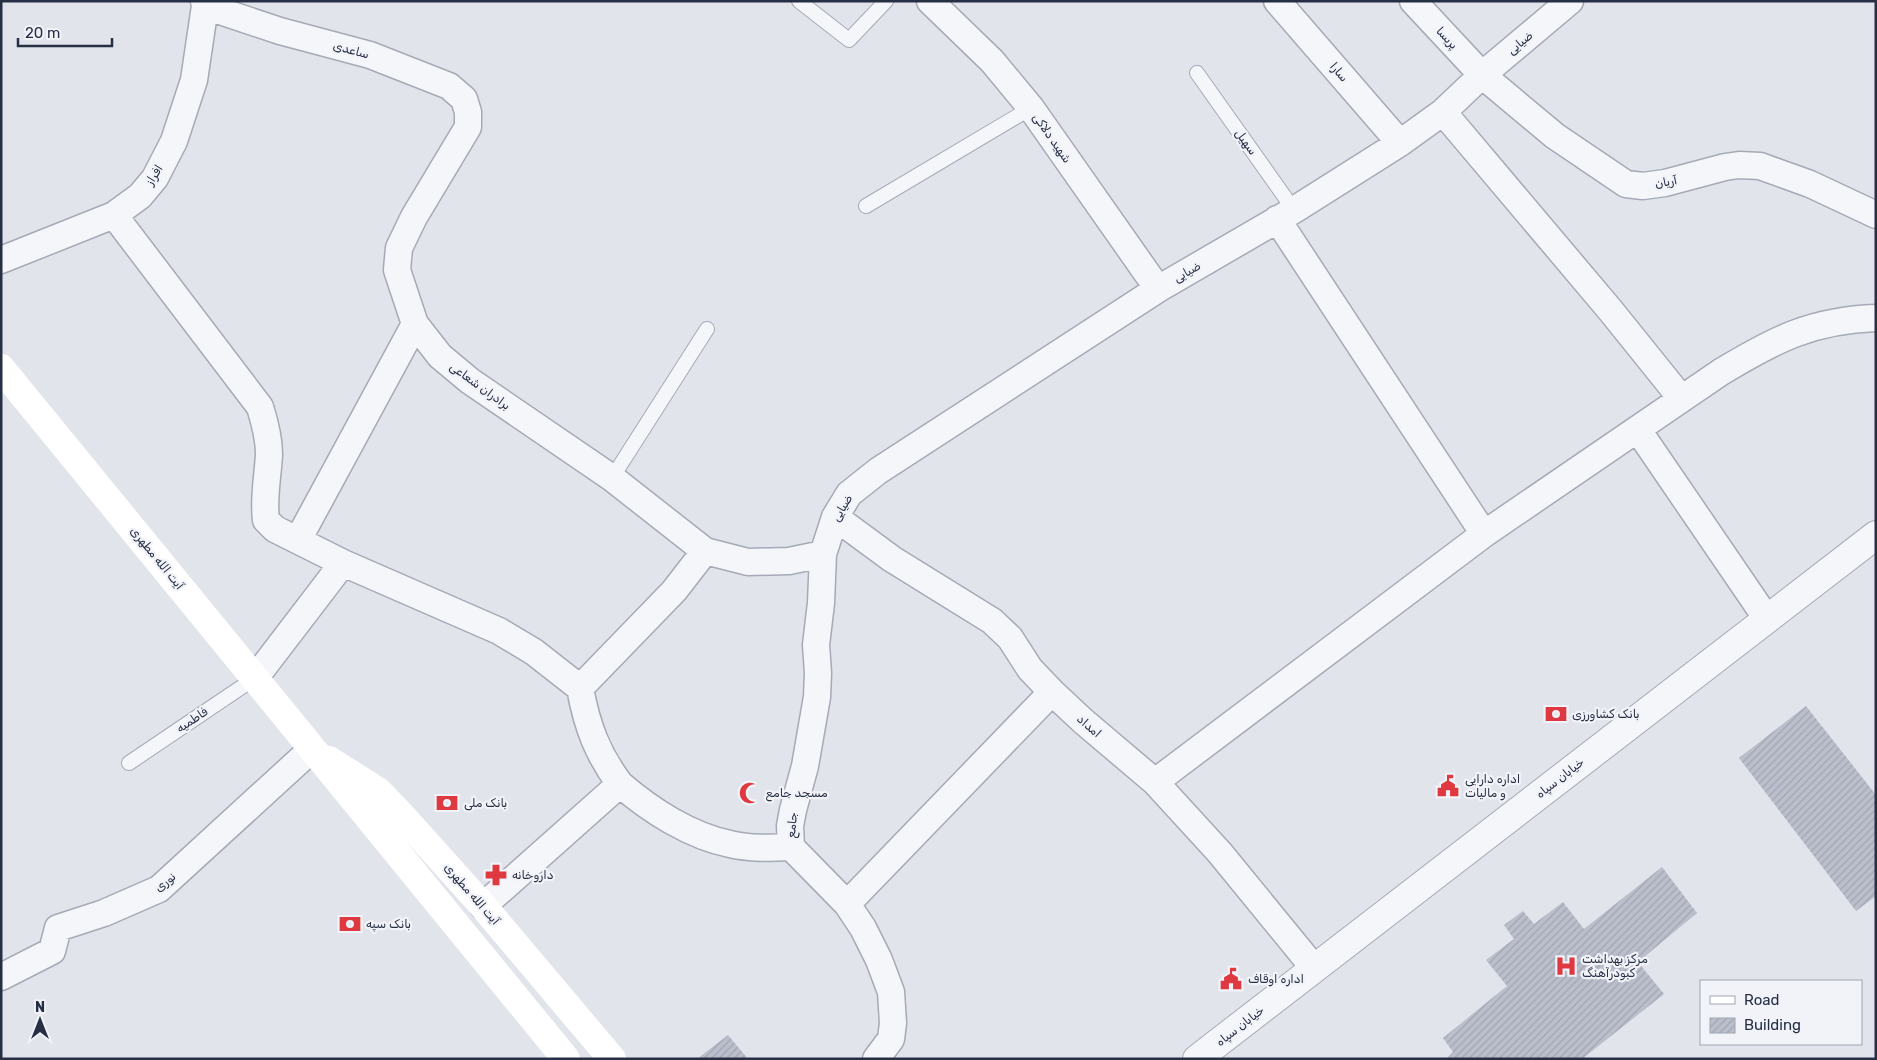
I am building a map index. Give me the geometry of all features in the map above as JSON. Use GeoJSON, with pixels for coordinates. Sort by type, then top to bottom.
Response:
{"type":"FeatureCollection","features":[{"type":"Feature","properties":{"kind":"main road","name":"آیت الله مطهری"},"geometry":{"type":"LineString","coordinates":[[1,368],[566,1059]]}},
{"type":"Feature","properties":{"kind":"main road","name":"آیت الله مطهری"},"geometry":{"type":"LineString","coordinates":[[312,749],[378,791],[483,906],[612,1059]]}},
{"type":"Feature","properties":{"kind":"street","name":"شهید دلاکی"},"geometry":{"type":"LineString","coordinates":[[930,1],[992,61],[1031,108],[1158,289]]}},
{"type":"Feature","properties":{"kind":"street","name":"سارا"},"geometry":{"type":"LineString","coordinates":[[1277,1],[1400,143]]}},
{"type":"Feature","properties":{"kind":"street","name":"پریسا"},"geometry":{"type":"LineString","coordinates":[[1412,1],[1482,75]]}},
{"type":"Feature","properties":{"kind":"street","name":"ضیایی"},"geometry":{"type":"LineString","coordinates":[[823,554],[834,517],[849,494],[878,471],[1158,289],[1286,215],[1400,143],[1443,112],[1482,75],[1570,1]]}},
{"type":"Feature","properties":{"kind":"street","name":"ساعدی"},"geometry":{"type":"LineString","coordinates":[[205,3],[280,31],[370,54],[449,86],[464,99],[468,112],[468,127]]}},
{"type":"Feature","properties":{"kind":"street","name":"افراز"},"geometry":{"type":"LineString","coordinates":[[1,260],[114,215],[140,196],[155,178],[174,141],[194,80],[205,3]]}},
{"type":"Feature","properties":{"kind":"street","name":"آریان"},"geometry":{"type":"LineString","coordinates":[[1482,75],[1555,136],[1626,184],[1643,186],[1674,181],[1740,164],[1760,166],[1810,184],[1876,214]]}},
{"type":"Feature","properties":{"kind":"street"},"geometry":{"type":"LineString","coordinates":[[1443,112],[1611,311],[1681,398]]}},
{"type":"Feature","properties":{"kind":"street","name":"برادران شعاعی"},"geometry":{"type":"LineString","coordinates":[[468,127],[414,217],[399,248],[397,270],[404,296],[415,324],[440,356],[470,381],[612,478],[705,551]]}},
{"type":"Feature","properties":{"kind":"street"},"geometry":{"type":"LineString","coordinates":[[114,215],[260,408],[267,430],[269,452],[264,506],[266,520],[275,529],[343,563],[499,631],[534,652],[580,688],[585,716],[595,744],[620,784],[641,802],[669,819],[703,835],[729,844],[758,848],[791,848]]}},
{"type":"Feature","properties":{"kind":"street"},"geometry":{"type":"LineString","coordinates":[[1286,215],[1484,534]]}},
{"type":"Feature","properties":{"kind":"street"},"geometry":{"type":"LineString","coordinates":[[1155,782],[1484,534],[1638,430],[1681,398],[1780,338],[1835,321],[1876,318]]}},
{"type":"Feature","properties":{"kind":"street"},"geometry":{"type":"LineString","coordinates":[[298,540],[415,324]]}},
{"type":"Feature","properties":{"kind":"street"},"geometry":{"type":"LineString","coordinates":[[1638,430],[1767,619]]}},
{"type":"Feature","properties":{"kind":"street","name":"امداد"},"geometry":{"type":"LineString","coordinates":[[834,517],[892,559],[992,621],[1010,638],[1030,669],[1052,692],[1155,782],[1220,853],[1314,968]]}},
{"type":"Feature","properties":{"kind":"street","name":"خیابان سپاه"},"geometry":{"type":"LineString","coordinates":[[1197,1059],[1876,535]]}},
{"type":"Feature","properties":{"kind":"street"},"geometry":{"type":"LineString","coordinates":[[580,688],[674,591],[705,551],[748,562],[789,561],[823,554]]}},
{"type":"Feature","properties":{"kind":"street","name":"جامع"},"geometry":{"type":"LineString","coordinates":[[823,554],[821,603],[816,645],[817,697],[805,766],[790,826],[791,848],[846,904],[863,928],[880,960],[891,992],[893,1023],[891,1039],[876,1059]]}},
{"type":"Feature","properties":{"kind":"street"},"geometry":{"type":"LineString","coordinates":[[255,678],[343,563]]}},
{"type":"Feature","properties":{"kind":"street"},"geometry":{"type":"LineString","coordinates":[[846,904],[1052,692]]}},
{"type":"Feature","properties":{"kind":"street","name":"نوری"},"geometry":{"type":"LineString","coordinates":[[1,977],[52,951],[58,928],[104,913],[159,889],[312,749]]}},
{"type":"Feature","properties":{"kind":"street"},"geometry":{"type":"LineString","coordinates":[[483,906],[620,784]]}},
{"type":"Feature","properties":{"kind":"lane"},"geometry":{"type":"LineString","coordinates":[[799,1],[849,40],[886,1]]}},
{"type":"Feature","properties":{"kind":"lane","name":"سهیل"},"geometry":{"type":"LineString","coordinates":[[1197,73],[1286,215]]}},
{"type":"Feature","properties":{"kind":"lane"},"geometry":{"type":"LineString","coordinates":[[866,206],[1031,108]]}},
{"type":"Feature","properties":{"kind":"lane"},"geometry":{"type":"LineString","coordinates":[[612,478],[707,329]]}},
{"type":"Feature","properties":{"kind":"lane","name":"فاطمیه"},"geometry":{"type":"LineString","coordinates":[[129,763],[255,678]]}},
{"type":"Feature","properties":{"kind":"building"},"geometry":{"type":"Polygon","coordinates":[[[1806,706],[1876,795],[1876,896],[1856,911],[1739,758],[1806,706]]]}},
{"type":"Feature","properties":{"kind":"building","name":"مرکز بهداشت کبودرآهنگ"},"geometry":{"type":"Polygon","coordinates":[[[1662,867],[1697,913],[1638,962],[1664,994],[1582,1059],[1446,1059],[1453,1052],[1443,1038],[1507,986],[1486,960],[1514,939],[1504,925],[1523,911],[1534,924],[1563,902],[1584,929],[1662,867]]]}},
{"type":"Feature","properties":{"kind":"building"},"geometry":{"type":"Polygon","coordinates":[[[728,1035],[748,1059],[697,1059],[728,1035]]]}},
{"type":"Feature","properties":{"kind":"place","name":"بانک کشاورزی"},"geometry":{"type":"Point","coordinates":[1556,714]}},
{"type":"Feature","properties":{"kind":"place","name":"اداره دارایی و مالیات"},"geometry":{"type":"Point","coordinates":[1448,786]}},
{"type":"Feature","properties":{"kind":"place","name":"مسجد جامع"},"geometry":{"type":"Point","coordinates":[750,793]}},
{"type":"Feature","properties":{"kind":"place","name":"بانک ملی"},"geometry":{"type":"Point","coordinates":[447,803]}},
{"type":"Feature","properties":{"kind":"place","name":"داروخانه"},"geometry":{"type":"Point","coordinates":[496,875]}},
{"type":"Feature","properties":{"kind":"place","name":"بانک سپه"},"geometry":{"type":"Point","coordinates":[350,924]}},
{"type":"Feature","properties":{"kind":"place","name":"مرکز بهداشت کبودرآهنگ"},"geometry":{"type":"Point","coordinates":[1566,966]}},
{"type":"Feature","properties":{"kind":"place","name":"اداره اوقاف"},"geometry":{"type":"Point","coordinates":[1231,979]}}]}
